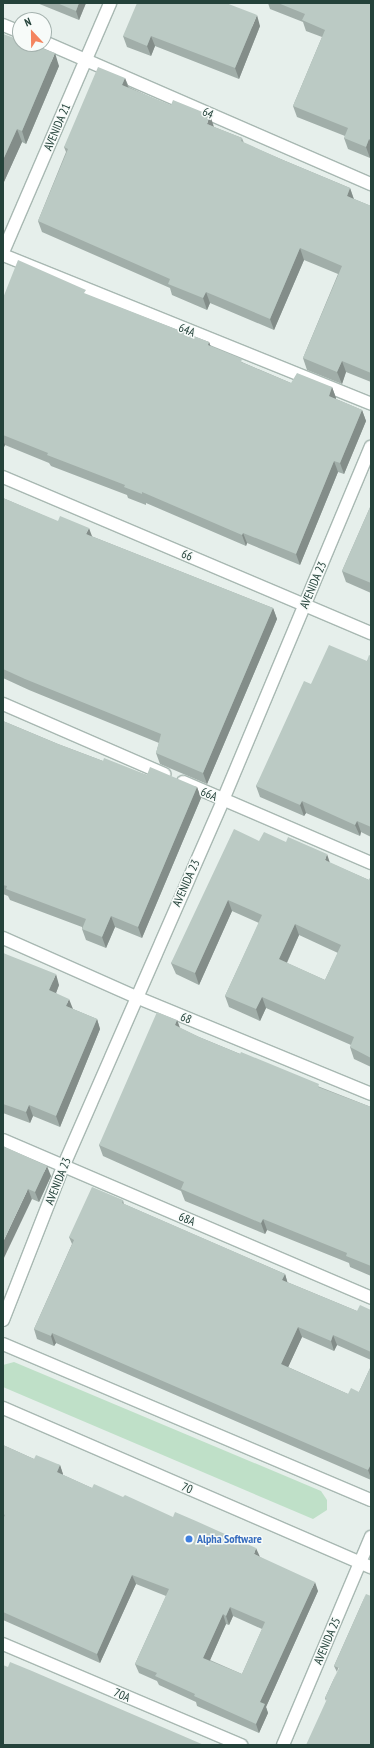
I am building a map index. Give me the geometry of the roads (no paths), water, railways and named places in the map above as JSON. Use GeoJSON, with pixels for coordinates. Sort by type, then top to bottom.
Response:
{"type":"FeatureCollection","features":[{"type":"Feature","properties":{"kind":"street","name":"AVENIDA 21"},"geometry":{"type":"LineString","coordinates":[[3,253],[110,3]]}},
{"type":"Feature","properties":{"kind":"street","name":"64"},"geometry":{"type":"LineString","coordinates":[[52,45],[371,184]]}},
{"type":"Feature","properties":{"kind":"street","name":"64A"},"geometry":{"type":"LineString","coordinates":[[3,253],[371,404]]}},
{"type":"Feature","properties":{"kind":"street","name":"AVENIDA 23"},"geometry":{"type":"LineString","coordinates":[[3,1320],[63,1167],[223,800],[371,447]]}},
{"type":"Feature","properties":{"kind":"street","name":"66"},"geometry":{"type":"LineString","coordinates":[[3,476],[371,634]]}},
{"type":"Feature","properties":{"kind":"street","name":"66A"},"geometry":{"type":"LineString","coordinates":[[3,704],[371,863]]}},
{"type":"Feature","properties":{"kind":"street","name":"68"},"geometry":{"type":"LineString","coordinates":[[3,938],[136,997],[371,1094]]}},
{"type":"Feature","properties":{"kind":"street","name":"68A"},"geometry":{"type":"LineString","coordinates":[[3,1140],[371,1298]]}},
{"type":"Feature","properties":{"kind":"street"},"geometry":{"type":"LineString","coordinates":[[3,1344],[371,1500]]}},
{"type":"Feature","properties":{"kind":"street","name":"70"},"geometry":{"type":"LineString","coordinates":[[3,1408],[371,1567]]}},
{"type":"Feature","properties":{"kind":"street","name":"AVENIDA 25"},"geometry":{"type":"LineString","coordinates":[[283,1745],[359,1562],[371,1537]]}},
{"type":"Feature","properties":{"kind":"street","name":"70A"},"geometry":{"type":"LineString","coordinates":[[3,1644],[241,1745]]}},
{"type":"Feature","properties":{"kind":"place","name":"Alpha Software"},"geometry":{"type":"Point","coordinates":[189,1539]}}]}
